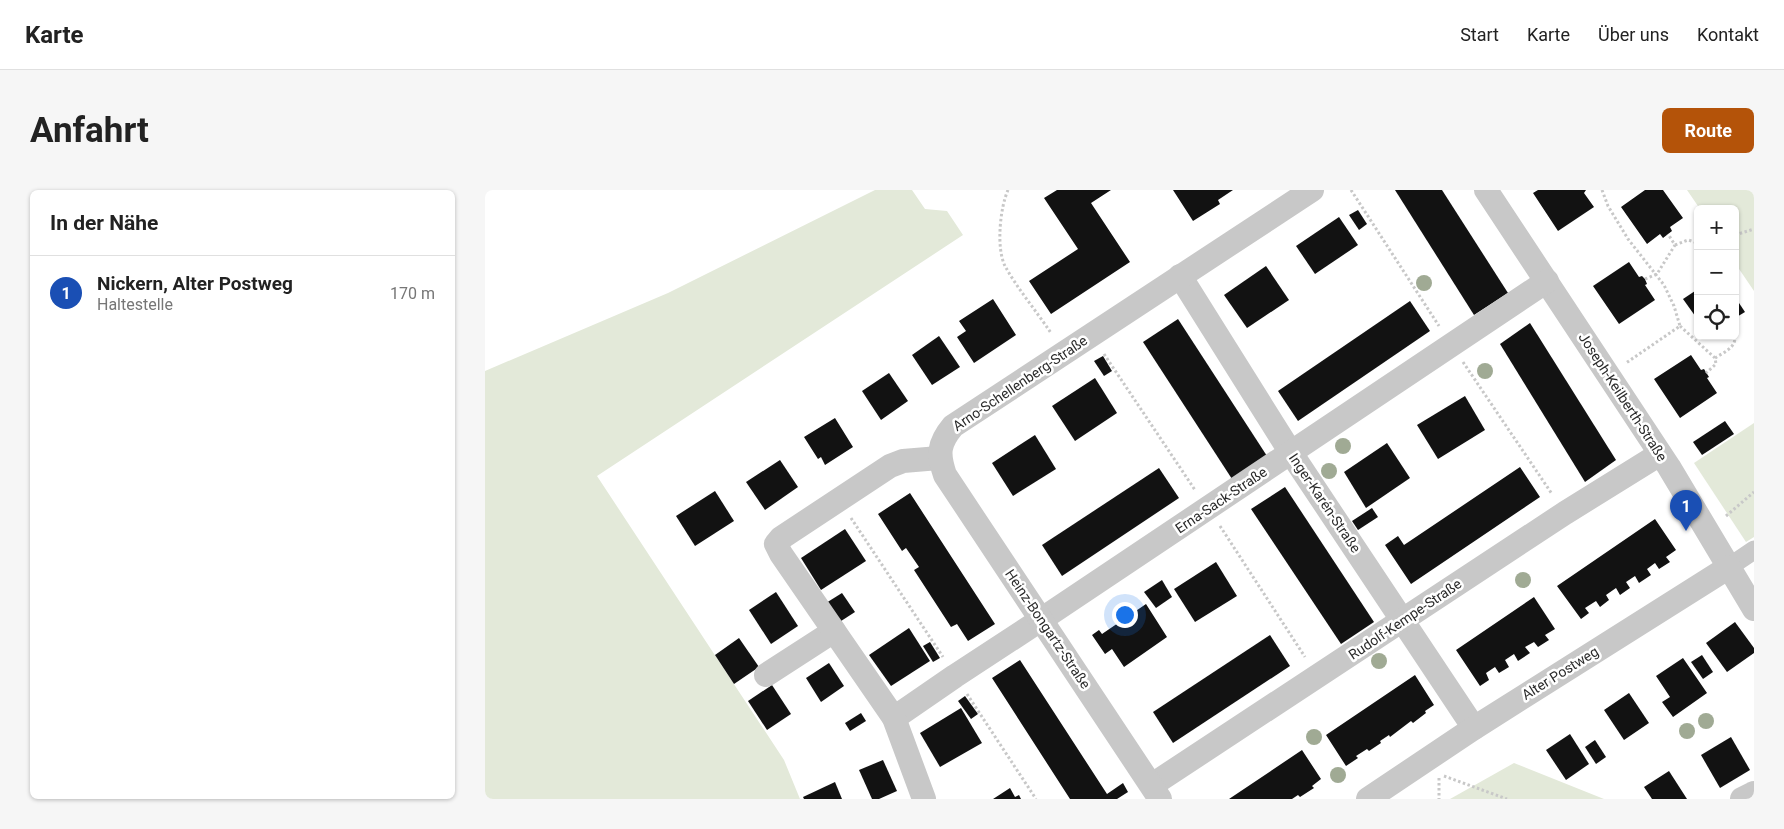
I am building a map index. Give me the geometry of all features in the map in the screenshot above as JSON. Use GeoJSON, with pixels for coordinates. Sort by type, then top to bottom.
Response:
{"type":"FeatureCollection","features":[{"type":"Feature","properties":{"kind":"street","name":"Arno-Schellenberg-Straße"},"geometry":{"type":"LineString","coordinates":[[939,458],[945,436],[953,426],[1311,190]]}},
{"type":"Feature","properties":{"kind":"street","name":"Joseph-Keilberth-Straße"},"geometry":{"type":"LineString","coordinates":[[1486,190],[1660,454],[1754,608]]}},
{"type":"Feature","properties":{"kind":"street","name":"Inger-Karén-Straße"},"geometry":{"type":"LineString","coordinates":[[1180,276],[1291,453],[1474,728]]}},
{"type":"Feature","properties":{"kind":"street","name":"Erna-Sack-Straße"},"geometry":{"type":"LineString","coordinates":[[894,718],[1547,281]]}},
{"type":"Feature","properties":{"kind":"street","name":"Rudolf-Kempe-Straße"},"geometry":{"type":"LineString","coordinates":[[1156,792],[1403,620],[1565,513],[1660,454]]}},
{"type":"Feature","properties":{"kind":"street"},"geometry":{"type":"LineString","coordinates":[[923,799],[894,718],[776,544],[781,538],[890,466],[903,461],[939,458]]}},
{"type":"Feature","properties":{"kind":"street","name":"Heinz-Bongartz-Straße"},"geometry":{"type":"LineString","coordinates":[[939,458],[945,475],[1156,792]]}},
{"type":"Feature","properties":{"kind":"street","name":"Alter Postweg"},"geometry":{"type":"LineString","coordinates":[[1367,799],[1474,728],[1754,550]]}},
{"type":"Feature","properties":{"kind":"street"},"geometry":{"type":"LineString","coordinates":[[766,675],[834,631]]}},
{"type":"Feature","properties":{"kind":"street"},"geometry":{"type":"LineString","coordinates":[[1742,799],[1754,792]]}},
{"type":"Feature","properties":{"kind":"path"},"geometry":{"type":"LineString","coordinates":[[1008,190],[1003,200],[1001,223],[1000,242],[1004,264],[1064,352]]}},
{"type":"Feature","properties":{"kind":"path"},"geometry":{"type":"LineString","coordinates":[[1602,190],[1608,206],[1628,239],[1657,274],[1669,293],[1680,326],[1715,358],[1716,364],[1706,373]]}},
{"type":"Feature","properties":{"kind":"path"},"geometry":{"type":"LineString","coordinates":[[1739,235],[1754,229]]}},
{"type":"Feature","properties":{"kind":"path"},"geometry":{"type":"LineString","coordinates":[[1668,234],[1675,245]]}},
{"type":"Feature","properties":{"kind":"path"},"geometry":{"type":"LineString","coordinates":[[1645,279],[1657,274],[1675,245],[1688,240],[1694,242]]}},
{"type":"Feature","properties":{"kind":"path"},"geometry":{"type":"LineString","coordinates":[[1609,375],[1680,326]]}},
{"type":"Feature","properties":{"kind":"path"},"geometry":{"type":"LineString","coordinates":[[1715,358],[1733,346],[1735,340]]}},
{"type":"Feature","properties":{"kind":"path"},"geometry":{"type":"LineString","coordinates":[[1708,531],[1754,492]]}},
{"type":"Feature","properties":{"kind":"path"},"geometry":{"type":"LineString","coordinates":[[839,499],[1036,799]]}},
{"type":"Feature","properties":{"kind":"path"},"geometry":{"type":"LineString","coordinates":[[1439,774],[1507,799]]}},
{"type":"Feature","properties":{"kind":"green space"},"geometry":{"type":"Polygon","coordinates":[[[875,190],[912,190],[925,209],[947,211],[963,235],[597,476],[784,760],[800,799],[485,799],[485,371],[668,293],[875,190]]]}},
{"type":"Feature","properties":{"kind":"green space"},"geometry":{"type":"Polygon","coordinates":[[[1687,190],[1754,190],[1754,291],[1739,269],[1739,205],[1697,205],[1687,190]]]}},
{"type":"Feature","properties":{"kind":"green space"},"geometry":{"type":"Polygon","coordinates":[[[1754,423],[1754,537],[1746,542],[1694,463],[1754,423]]]}},
{"type":"Feature","properties":{"kind":"green space"},"geometry":{"type":"Polygon","coordinates":[[[1514,763],[1604,799],[1450,799],[1514,763]]]}},
{"type":"Feature","properties":{"kind":"building"},"geometry":{"type":"Polygon","coordinates":[[[1057,190],[1111,190],[1091,203],[1130,262],[1051,314],[1029,281],[1078,249],[1044,198],[1057,190]]]}},
{"type":"Feature","properties":{"kind":"building"},"geometry":{"type":"Polygon","coordinates":[[[1173,190],[1233,190],[1218,200],[1220,204],[1193,221],[1173,190]]]}},
{"type":"Feature","properties":{"kind":"building"},"geometry":{"type":"Polygon","coordinates":[[[1395,190],[1442,190],[1508,293],[1474,315],[1395,190]]]}},
{"type":"Feature","properties":{"kind":"building"},"geometry":{"type":"Polygon","coordinates":[[[1538,190],[1586,190],[1584,193],[1594,207],[1558,231],[1533,193],[1538,190]]]}},
{"type":"Feature","properties":{"kind":"building"},"geometry":{"type":"Polygon","coordinates":[[[1645,190],[1663,190],[1683,218],[1670,227],[1672,231],[1663,238],[1660,234],[1647,244],[1621,207],[1645,190]]]}},
{"type":"Feature","properties":{"kind":"building"},"geometry":{"type":"Polygon","coordinates":[[[1358,210],[1367,224],[1359,230],[1349,215],[1358,210]]]}},
{"type":"Feature","properties":{"kind":"building"},"geometry":{"type":"Polygon","coordinates":[[[1339,217],[1358,245],[1315,274],[1296,246],[1339,217]]]}},
{"type":"Feature","properties":{"kind":"building"},"geometry":{"type":"Polygon","coordinates":[[[1629,262],[1639,277],[1642,276],[1645,279],[1647,284],[1645,285],[1655,300],[1619,324],[1593,286],[1629,262]]]}},
{"type":"Feature","properties":{"kind":"building"},"geometry":{"type":"Polygon","coordinates":[[[1266,266],[1289,300],[1247,328],[1224,295],[1266,266]]]}},
{"type":"Feature","properties":{"kind":"building"},"geometry":{"type":"Polygon","coordinates":[[[1694,292],[1694,314],[1683,299],[1694,292]]]}},
{"type":"Feature","properties":{"kind":"building"},"geometry":{"type":"Polygon","coordinates":[[[993,299],[1016,335],[974,363],[957,337],[966,331],[959,321],[993,299]]]}},
{"type":"Feature","properties":{"kind":"building"},"geometry":{"type":"Polygon","coordinates":[[[1410,301],[1430,331],[1298,421],[1278,391],[1410,301]]]}},
{"type":"Feature","properties":{"kind":"building"},"geometry":{"type":"Polygon","coordinates":[[[1739,303],[1745,312],[1739,316],[1739,303]]]}},
{"type":"Feature","properties":{"kind":"building"},"geometry":{"type":"Polygon","coordinates":[[[1178,319],[1267,456],[1232,479],[1143,342],[1178,319]]]}},
{"type":"Feature","properties":{"kind":"building"},"geometry":{"type":"Polygon","coordinates":[[[1530,323],[1616,460],[1585,482],[1500,344],[1530,323]]]}},
{"type":"Feature","properties":{"kind":"building"},"geometry":{"type":"Polygon","coordinates":[[[939,336],[960,367],[932,385],[912,355],[939,336]]]}},
{"type":"Feature","properties":{"kind":"building"},"geometry":{"type":"Polygon","coordinates":[[[1691,355],[1701,370],[1704,369],[1709,377],[1707,378],[1717,393],[1680,418],[1654,379],[1691,355]]]}},
{"type":"Feature","properties":{"kind":"building"},"geometry":{"type":"Polygon","coordinates":[[[1103,356],[1112,371],[1104,376],[1094,361],[1103,356]]]}},
{"type":"Feature","properties":{"kind":"building"},"geometry":{"type":"Polygon","coordinates":[[[889,373],[908,401],[881,420],[862,391],[889,373]]]}},
{"type":"Feature","properties":{"kind":"building"},"geometry":{"type":"Polygon","coordinates":[[[1095,378],[1117,413],[1075,441],[1052,406],[1095,378]]]}},
{"type":"Feature","properties":{"kind":"building"},"geometry":{"type":"Polygon","coordinates":[[[1465,396],[1485,430],[1438,459],[1417,425],[1465,396]]]}},
{"type":"Feature","properties":{"kind":"building"},"geometry":{"type":"Polygon","coordinates":[[[835,418],[853,447],[825,465],[821,457],[818,459],[804,437],[835,418]]]}},
{"type":"Feature","properties":{"kind":"building"},"geometry":{"type":"Polygon","coordinates":[[[1725,421],[1734,434],[1702,455],[1693,442],[1725,421]]]}},
{"type":"Feature","properties":{"kind":"building"},"geometry":{"type":"Polygon","coordinates":[[[1035,435],[1056,469],[1013,496],[992,463],[1035,435]]]}},
{"type":"Feature","properties":{"kind":"building"},"geometry":{"type":"Polygon","coordinates":[[[1387,443],[1410,478],[1366,508],[1344,472],[1387,443]]]}},
{"type":"Feature","properties":{"kind":"building"},"geometry":{"type":"Polygon","coordinates":[[[780,460],[798,487],[765,510],[746,482],[780,460]]]}},
{"type":"Feature","properties":{"kind":"building"},"geometry":{"type":"Polygon","coordinates":[[[1520,467],[1540,497],[1411,584],[1385,545],[1398,536],[1404,545],[1520,467]]]}},
{"type":"Feature","properties":{"kind":"building"},"geometry":{"type":"Polygon","coordinates":[[[1159,468],[1179,498],[1062,576],[1042,545],[1159,468]]]}},
{"type":"Feature","properties":{"kind":"building"},"geometry":{"type":"Polygon","coordinates":[[[1285,487],[1374,622],[1341,644],[1251,509],[1285,487]]]}},
{"type":"Feature","properties":{"kind":"building"},"geometry":{"type":"Polygon","coordinates":[[[715,491],[734,521],[695,546],[676,516],[715,491]]]}},
{"type":"Feature","properties":{"kind":"building"},"geometry":{"type":"Polygon","coordinates":[[[910,493],[995,624],[968,641],[957,624],[951,627],[914,570],[919,567],[906,548],[902,551],[878,514],[910,493]]]}},
{"type":"Feature","properties":{"kind":"building"},"geometry":{"type":"Polygon","coordinates":[[[1372,508],[1378,517],[1358,530],[1352,521],[1372,508]]]}},
{"type":"Feature","properties":{"kind":"building"},"geometry":{"type":"Polygon","coordinates":[[[1655,519],[1676,550],[1666,557],[1670,562],[1659,569],[1655,563],[1647,569],[1651,575],[1639,583],[1635,576],[1626,582],[1630,588],[1620,595],[1616,588],[1606,595],[1609,600],[1600,607],[1596,601],[1585,608],[1589,613],[1581,619],[1557,586],[1655,519]]]}},
{"type":"Feature","properties":{"kind":"building"},"geometry":{"type":"Polygon","coordinates":[[[845,529],[866,561],[821,590],[801,558],[845,529]]]}},
{"type":"Feature","properties":{"kind":"building"},"geometry":{"type":"Polygon","coordinates":[[[1216,562],[1237,596],[1195,622],[1174,589],[1216,562]]]}},
{"type":"Feature","properties":{"kind":"building"},"geometry":{"type":"Polygon","coordinates":[[[1162,580],[1172,597],[1156,608],[1144,592],[1162,580]]]}},
{"type":"Feature","properties":{"kind":"building"},"geometry":{"type":"Polygon","coordinates":[[[776,592],[798,626],[771,644],[749,610],[776,592]]]}},
{"type":"Feature","properties":{"kind":"building"},"geometry":{"type":"Polygon","coordinates":[[[842,593],[855,612],[838,623],[826,603],[842,593]]]}},
{"type":"Feature","properties":{"kind":"building"},"geometry":{"type":"Polygon","coordinates":[[[1534,597],[1555,629],[1545,635],[1549,640],[1538,647],[1534,642],[1525,647],[1530,653],[1518,661],[1514,654],[1505,660],[1509,667],[1499,673],[1495,667],[1486,673],[1489,680],[1480,686],[1456,650],[1534,597]]]}},
{"type":"Feature","properties":{"kind":"building"},"geometry":{"type":"Polygon","coordinates":[[[1146,604],[1167,637],[1124,667],[1112,649],[1105,654],[1092,635],[1099,630],[1102,634],[1146,604]]]}},
{"type":"Feature","properties":{"kind":"building"},"geometry":{"type":"Polygon","coordinates":[[[1735,622],[1754,648],[1754,653],[1727,672],[1706,643],[1735,622]]]}},
{"type":"Feature","properties":{"kind":"building"},"geometry":{"type":"Polygon","coordinates":[[[909,628],[930,661],[891,686],[869,655],[909,628]]]}},
{"type":"Feature","properties":{"kind":"building"},"geometry":{"type":"Polygon","coordinates":[[[1270,635],[1290,666],[1173,743],[1153,712],[1270,635]]]}},
{"type":"Feature","properties":{"kind":"building"},"geometry":{"type":"Polygon","coordinates":[[[739,638],[759,667],[734,684],[715,655],[739,638]]]}},
{"type":"Feature","properties":{"kind":"building"},"geometry":{"type":"Polygon","coordinates":[[[930,642],[940,658],[933,662],[923,646],[930,642]]]}},
{"type":"Feature","properties":{"kind":"building"},"geometry":{"type":"Polygon","coordinates":[[[1702,655],[1713,672],[1703,679],[1691,662],[1702,655]]]}},
{"type":"Feature","properties":{"kind":"building"},"geometry":{"type":"Polygon","coordinates":[[[1683,658],[1707,693],[1673,717],[1662,702],[1670,697],[1656,676],[1683,658]]]}},
{"type":"Feature","properties":{"kind":"building"},"geometry":{"type":"Polygon","coordinates":[[[1020,660],[1107,794],[1123,783],[1128,792],[1117,799],[1070,799],[992,678],[1020,660]]]}},
{"type":"Feature","properties":{"kind":"building"},"geometry":{"type":"Polygon","coordinates":[[[829,663],[844,686],[821,702],[806,678],[829,663]]]}},
{"type":"Feature","properties":{"kind":"building"},"geometry":{"type":"Polygon","coordinates":[[[1415,675],[1434,705],[1413,723],[1411,721],[1390,737],[1389,735],[1380,741],[1381,743],[1369,751],[1367,749],[1356,756],[1358,758],[1346,766],[1326,735],[1415,675]]]}},
{"type":"Feature","properties":{"kind":"building"},"geometry":{"type":"Polygon","coordinates":[[[772,685],[791,714],[767,730],[748,701],[772,685]]]}},
{"type":"Feature","properties":{"kind":"building"},"geometry":{"type":"Polygon","coordinates":[[[1629,693],[1649,723],[1624,740],[1604,710],[1629,693]]]}},
{"type":"Feature","properties":{"kind":"building"},"geometry":{"type":"Polygon","coordinates":[[[965,696],[978,714],[971,719],[958,701],[965,696]]]}},
{"type":"Feature","properties":{"kind":"building"},"geometry":{"type":"Polygon","coordinates":[[[961,708],[982,743],[940,767],[920,733],[961,708]]]}},
{"type":"Feature","properties":{"kind":"building"},"geometry":{"type":"Polygon","coordinates":[[[861,713],[866,721],[850,731],[845,723],[861,713]]]}},
{"type":"Feature","properties":{"kind":"building"},"geometry":{"type":"Polygon","coordinates":[[[1570,734],[1589,764],[1566,780],[1546,750],[1570,734]]]}},
{"type":"Feature","properties":{"kind":"building"},"geometry":{"type":"Polygon","coordinates":[[[1731,737],[1750,770],[1720,788],[1701,755],[1731,737]]]}},
{"type":"Feature","properties":{"kind":"building"},"geometry":{"type":"Polygon","coordinates":[[[1595,740],[1606,757],[1596,764],[1585,747],[1595,740]]]}},
{"type":"Feature","properties":{"kind":"building"},"geometry":{"type":"Polygon","coordinates":[[[1302,750],[1321,779],[1312,786],[1314,788],[1300,797],[1298,795],[1292,799],[1229,799],[1302,750]]]}},
{"type":"Feature","properties":{"kind":"building"},"geometry":{"type":"Polygon","coordinates":[[[883,760],[897,791],[879,799],[872,799],[859,770],[883,760]]]}},
{"type":"Feature","properties":{"kind":"building"},"geometry":{"type":"Polygon","coordinates":[[[1669,771],[1687,799],[1652,799],[1644,787],[1669,771]]]}},
{"type":"Feature","properties":{"kind":"building"},"geometry":{"type":"Polygon","coordinates":[[[835,782],[842,799],[804,799],[803,797],[835,782]]]}},
{"type":"Feature","properties":{"kind":"building"},"geometry":{"type":"Polygon","coordinates":[[[1010,788],[1015,797],[1019,795],[1021,799],[993,799],[1010,788]]]}},
{"type":"Feature","properties":{"kind":"place","name":"Nickern, Alter Postweg"},"geometry":{"type":"Point","coordinates":[1686,531]}}]}
